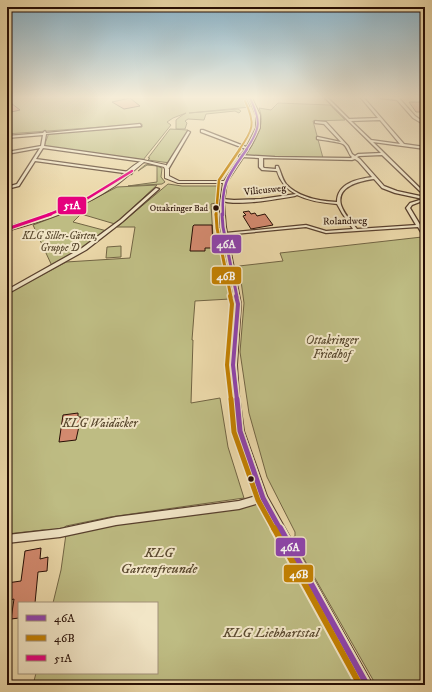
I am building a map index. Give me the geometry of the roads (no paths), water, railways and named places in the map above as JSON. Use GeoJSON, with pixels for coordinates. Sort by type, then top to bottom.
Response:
{"type":"FeatureCollection","features":[{"type":"Feature","properties":{"kind":"street"},"geometry":{"type":"LineString","coordinates":[[7,137],[68,130]]}},
{"type":"Feature","properties":{"kind":"street"},"geometry":{"type":"LineString","coordinates":[[255,130],[247,148],[225,182],[222,200],[225,234],[238,304],[233,365],[240,431],[263,498],[367,685]]}},
{"type":"Feature","properties":{"kind":"street"},"geometry":{"type":"LineString","coordinates":[[331,130],[341,142],[348,147],[351,154],[383,187],[390,191],[425,199]]}},
{"type":"Feature","properties":{"kind":"street"},"geometry":{"type":"LineString","coordinates":[[359,130],[425,195]]}},
{"type":"Feature","properties":{"kind":"street"},"geometry":{"type":"LineString","coordinates":[[390,130],[403,145]]}},
{"type":"Feature","properties":{"kind":"street"},"geometry":{"type":"LineString","coordinates":[[202,131],[247,148]]}},
{"type":"Feature","properties":{"kind":"street"},"geometry":{"type":"LineString","coordinates":[[7,188],[18,185],[42,147],[45,132]]}},
{"type":"Feature","properties":{"kind":"street"},"geometry":{"type":"LineString","coordinates":[[188,132],[167,168],[167,177],[175,182],[225,182]]}},
{"type":"Feature","properties":{"kind":"street"},"geometry":{"type":"LineString","coordinates":[[318,138],[341,142]]}},
{"type":"Feature","properties":{"kind":"street"},"geometry":{"type":"LineString","coordinates":[[370,141],[425,148]]}},
{"type":"Feature","properties":{"kind":"street"},"geometry":{"type":"LineString","coordinates":[[7,153],[42,147],[160,163],[167,168]]}},
{"type":"Feature","properties":{"kind":"street"},"geometry":{"type":"LineString","coordinates":[[241,156],[261,158],[355,158],[358,155],[382,154]]}},
{"type":"Feature","properties":{"kind":"street"},"geometry":{"type":"LineString","coordinates":[[261,158],[261,167],[263,169],[277,168]]}},
{"type":"Feature","properties":{"kind":"street"},"geometry":{"type":"LineString","coordinates":[[275,158],[281,178],[296,195],[322,202],[339,203]]}},
{"type":"Feature","properties":{"kind":"street"},"geometry":{"type":"LineString","coordinates":[[34,160],[130,173]]}},
{"type":"Feature","properties":{"kind":"street"},"geometry":{"type":"LineString","coordinates":[[7,229],[51,215],[85,201],[112,186],[143,161]]}},
{"type":"Feature","properties":{"kind":"street"},"geometry":{"type":"LineString","coordinates":[[356,230],[339,203],[341,193],[348,185],[360,180],[374,178]]}},
{"type":"Feature","properties":{"kind":"street"},"geometry":{"type":"LineString","coordinates":[[7,292],[84,249],[120,221],[156,189]]}},
{"type":"Feature","properties":{"kind":"street","name":"Vilicusweg"},"geometry":{"type":"LineString","coordinates":[[222,200],[261,200],[296,195]]}},
{"type":"Feature","properties":{"kind":"street"},"geometry":{"type":"LineString","coordinates":[[425,199],[409,206],[409,211],[425,236]]}},
{"type":"Feature","properties":{"kind":"street","name":"Rolandweg"},"geometry":{"type":"LineString","coordinates":[[225,234],[306,226],[324,232],[418,226]]}},
{"type":"Feature","properties":{"kind":"street"},"geometry":{"type":"LineString","coordinates":[[7,539],[60,533],[130,519],[239,505],[263,498]]}},
{"type":"Feature","properties":{"kind":"place","name":"Ottakringer Bad"},"geometry":{"type":"Point","coordinates":[216,208]}},
{"type":"Feature","properties":{"kind":"park label","name":"KLG Siller-Gärten, Gruppe D"},"geometry":{"type":"Point","coordinates":[60,242]}},
{"type":"Feature","properties":{"kind":"park label","name":"Ottakringer Friedhof"},"geometry":{"type":"Point","coordinates":[332,347]}},
{"type":"Feature","properties":{"kind":"park label","name":"KLG Waidäcker"},"geometry":{"type":"Point","coordinates":[100,423]}},
{"type":"Feature","properties":{"kind":"park label","name":"KLG Gartenfreunde"},"geometry":{"type":"Point","coordinates":[159,562]}},
{"type":"Feature","properties":{"kind":"park label","name":"KLG Liebhartstal"},"geometry":{"type":"Point","coordinates":[271,633]}}]}
